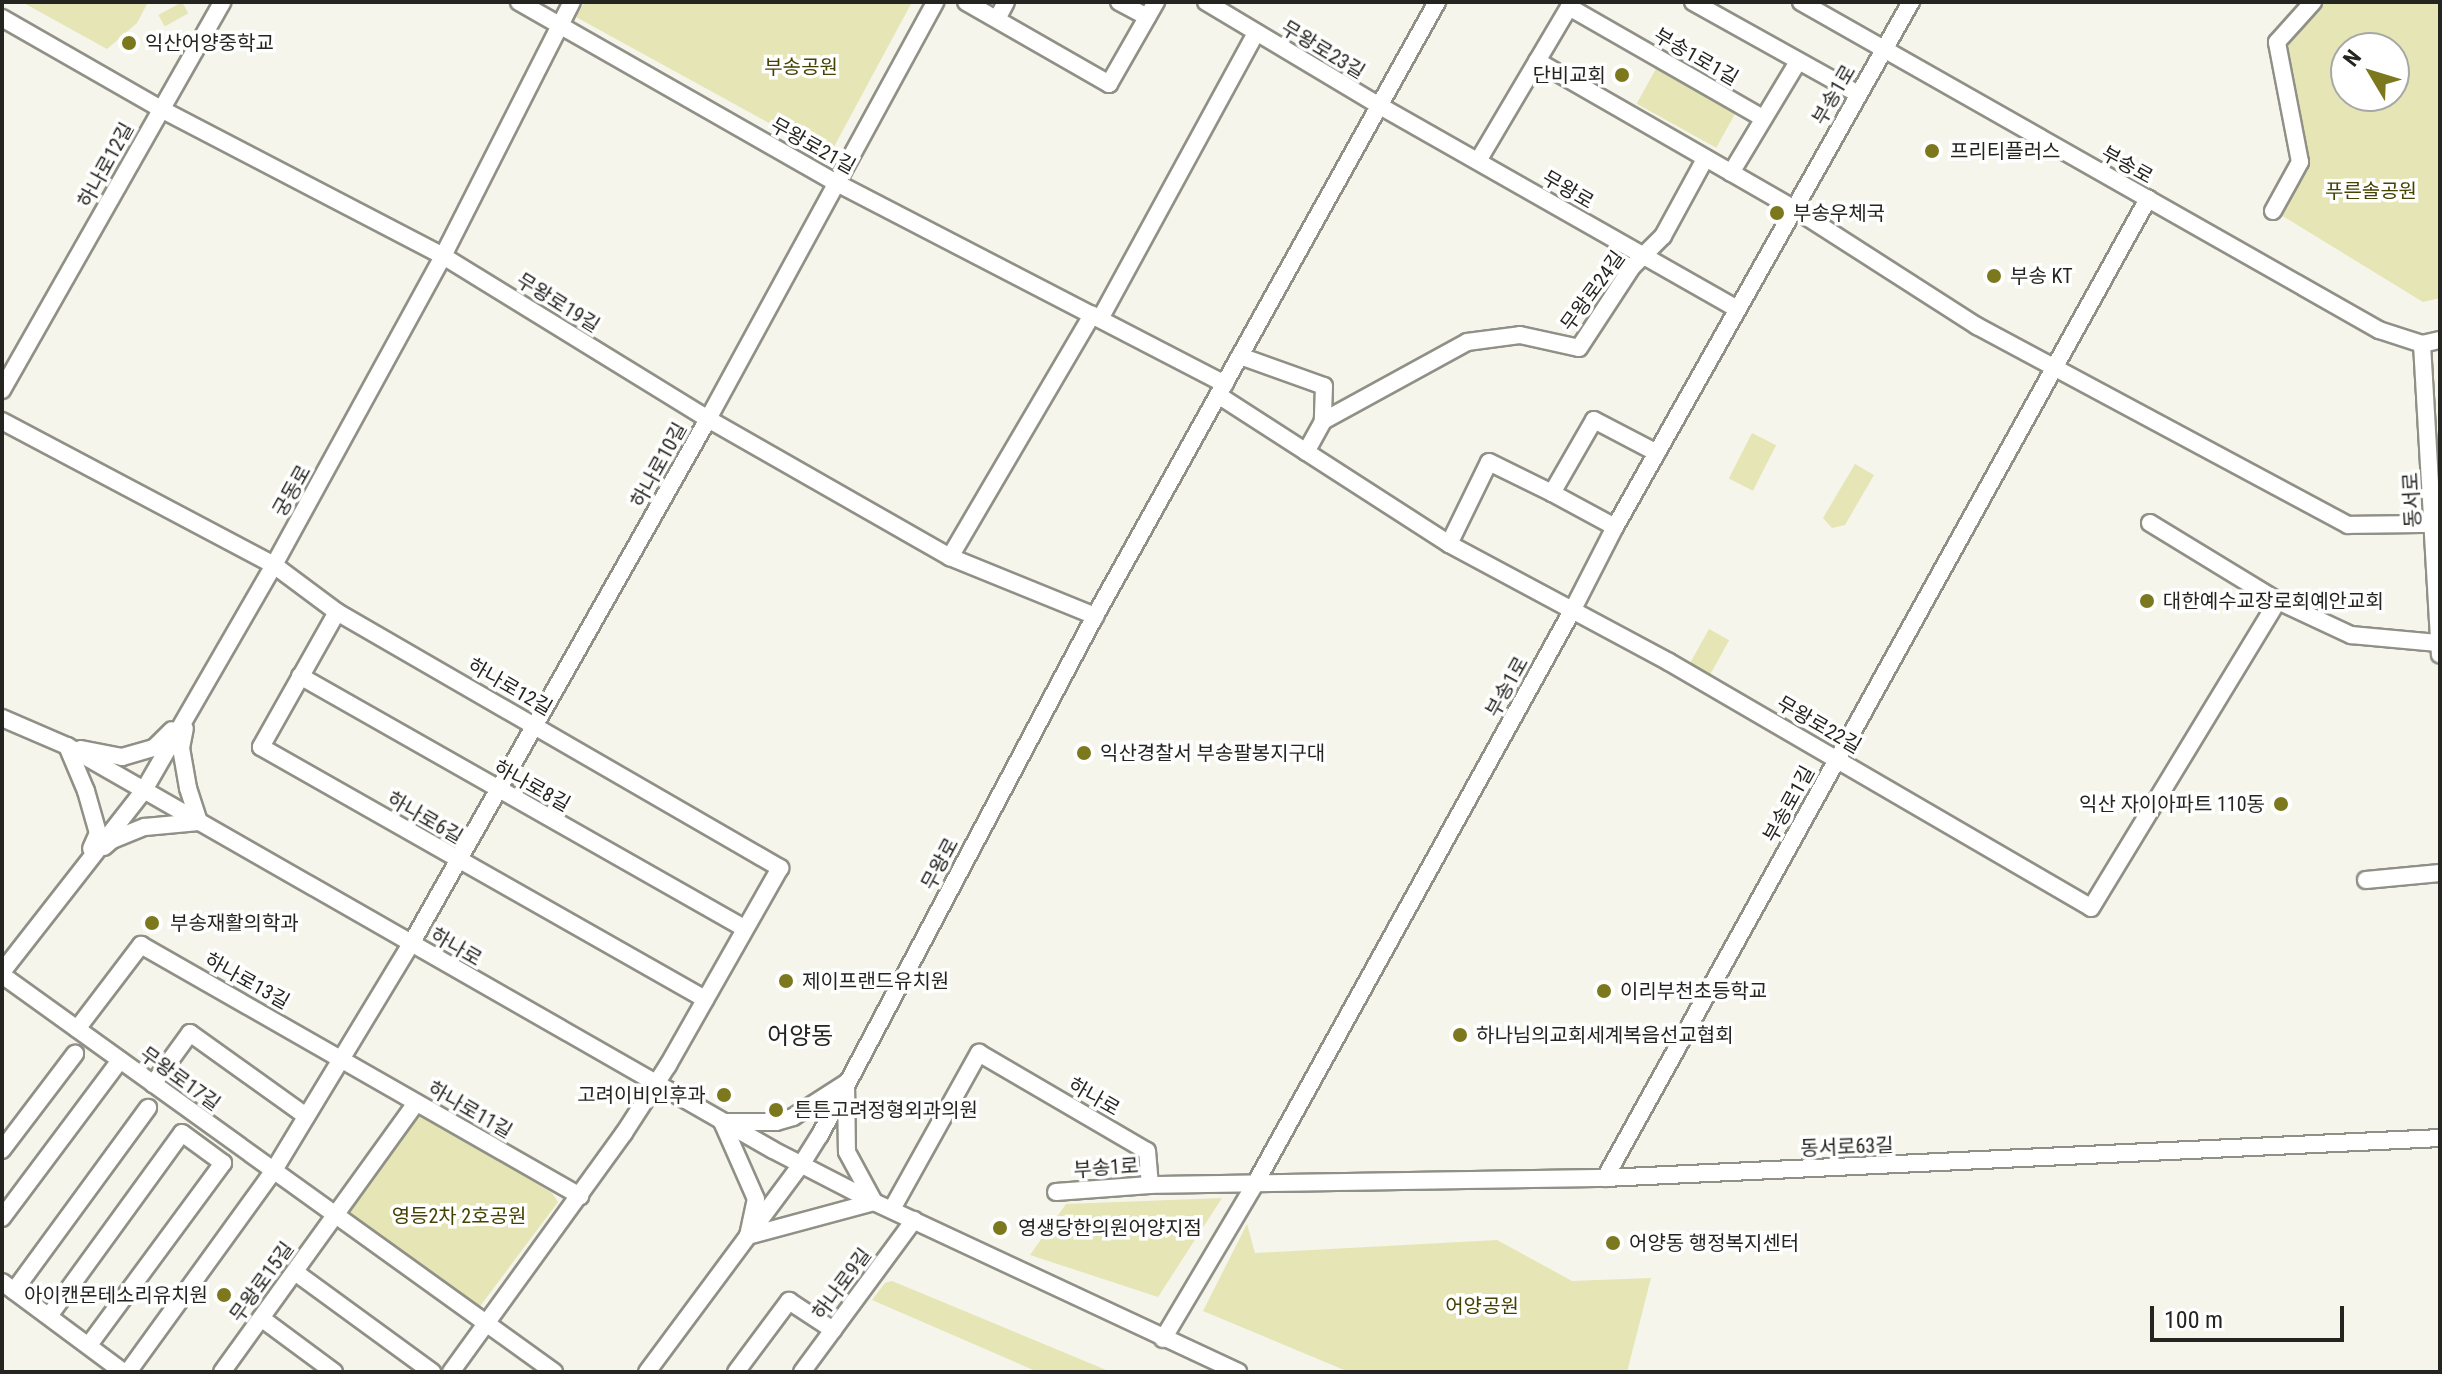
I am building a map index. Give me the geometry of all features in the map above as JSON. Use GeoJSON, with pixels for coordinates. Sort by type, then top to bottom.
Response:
{"type":"FeatureCollection","features":[{"type":"Feature","properties":{"kind":"street","name":"하나로12길"},"geometry":{"type":"LineString","coordinates":[[2,390],[222,2]]}},
{"type":"Feature","properties":{"kind":"street","name":"무왕로21길"},"geometry":{"type":"LineString","coordinates":[[519,2],[835,182],[1096,317],[1221,390]]}},
{"type":"Feature","properties":{"kind":"street","name":"궁동로"},"geometry":{"type":"LineString","coordinates":[[2,974],[144,790],[274,565],[443,256],[572,2]]}},
{"type":"Feature","properties":{"kind":"street","name":"하나로10길"},"geometry":{"type":"LineString","coordinates":[[411,944],[708,419],[935,2]]}},
{"type":"Feature","properties":{"kind":"street"},"geometry":{"type":"LineString","coordinates":[[966,2],[1109,84],[1156,2]]}},
{"type":"Feature","properties":{"kind":"street"},"geometry":{"type":"LineString","coordinates":[[997,19],[1006,2]]}},
{"type":"Feature","properties":{"kind":"street"},"geometry":{"type":"LineString","coordinates":[[1119,2],[1147,17]]}},
{"type":"Feature","properties":{"kind":"street","name":"무왕로23길"},"geometry":{"type":"LineString","coordinates":[[1206,2],[1380,106]]}},
{"type":"Feature","properties":{"kind":"street","name":"무왕로"},"geometry":{"type":"LineString","coordinates":[[647,1372],[801,1165],[1095,616],[1437,2]]}},
{"type":"Feature","properties":{"kind":"street"},"geometry":{"type":"LineString","coordinates":[[1693,2],[1797,63],[1858,94]]}},
{"type":"Feature","properties":{"kind":"street","name":"부송로"},"geometry":{"type":"LineString","coordinates":[[1801,2],[2379,330],[2422,344]]}},
{"type":"Feature","properties":{"kind":"street","name":"부송1로"},"geometry":{"type":"LineString","coordinates":[[1163,1339],[1255,1184],[1572,611],[1615,527],[1911,2]]}},
{"type":"Feature","properties":{"kind":"street"},"geometry":{"type":"LineString","coordinates":[[2273,211],[2300,162],[2277,42],[2313,2]]}},
{"type":"Feature","properties":{"kind":"street","name":"부송1로1길"},"geometry":{"type":"LineString","coordinates":[[1478,161],[1570,5],[1763,118]]}},
{"type":"Feature","properties":{"kind":"street","name":"무왕로19길"},"geometry":{"type":"LineString","coordinates":[[2,18],[161,109],[443,256],[708,419],[950,557],[1095,616]]}},
{"type":"Feature","properties":{"kind":"street"},"geometry":{"type":"LineString","coordinates":[[950,557],[1096,317],[1256,33]]}},
{"type":"Feature","properties":{"kind":"street"},"geometry":{"type":"LineString","coordinates":[[1537,61],[1793,208],[1977,326],[2348,525],[2434,524]]}},
{"type":"Feature","properties":{"kind":"street"},"geometry":{"type":"LineString","coordinates":[[1731,173],[1797,63]]}},
{"type":"Feature","properties":{"kind":"street","name":"무왕로"},"geometry":{"type":"LineString","coordinates":[[1380,106],[1737,309]]}},
{"type":"Feature","properties":{"kind":"street","name":"무왕로24길"},"geometry":{"type":"LineString","coordinates":[[1323,421],[1467,342],[1520,335],[1579,348],[1644,256],[1663,236],[1705,159]]}},
{"type":"Feature","properties":{"kind":"street","name":"부송로1길"},"geometry":{"type":"LineString","coordinates":[[1605,1178],[2148,199]]}},
{"type":"Feature","properties":{"kind":"street"},"geometry":{"type":"LineString","coordinates":[[2422,344],[2440,340]]}},
{"type":"Feature","properties":{"kind":"street","name":"동서로"},"geometry":{"type":"LineString","coordinates":[[2422,344],[2439,648]]}},
{"type":"Feature","properties":{"kind":"street"},"geometry":{"type":"LineString","coordinates":[[1240,356],[1324,386],[1323,421],[1306,452]]}},
{"type":"Feature","properties":{"kind":"street","name":"무왕로22길"},"geometry":{"type":"LineString","coordinates":[[1221,390],[1306,452],[1449,544],[1837,758],[2091,908],[2278,601]]}},
{"type":"Feature","properties":{"kind":"street"},"geometry":{"type":"LineString","coordinates":[[1552,493],[1594,420],[1657,453]]}},
{"type":"Feature","properties":{"kind":"street","name":"하나로12길"},"geometry":{"type":"LineString","coordinates":[[2,421],[274,565],[337,612],[780,868],[655,1084]]}},
{"type":"Feature","properties":{"kind":"street"},"geometry":{"type":"LineString","coordinates":[[1449,544],[1489,462],[1615,527]]}},
{"type":"Feature","properties":{"kind":"street"},"geometry":{"type":"LineString","coordinates":[[2150,523],[2278,601],[2351,635],[2439,648]]}},
{"type":"Feature","properties":{"kind":"street","name":"하나로6길"},"geometry":{"type":"LineString","coordinates":[[337,612],[261,747],[705,999]]}},
{"type":"Feature","properties":{"kind":"street","name":"하나로8길"},"geometry":{"type":"LineString","coordinates":[[300,676],[744,928]]}},
{"type":"Feature","properties":{"kind":"street"},"geometry":{"type":"LineString","coordinates":[[67,746],[122,757],[154,748],[187,715]]}},
{"type":"Feature","properties":{"kind":"street"},"geometry":{"type":"LineString","coordinates":[[81,871],[112,840],[145,827],[199,822],[181,748],[187,715]]}},
{"type":"Feature","properties":{"kind":"street","name":"하나로"},"geometry":{"type":"LineString","coordinates":[[2,718],[67,746],[801,1165],[1238,1372]]}},
{"type":"Feature","properties":{"kind":"street"},"geometry":{"type":"LineString","coordinates":[[67,746],[86,791],[98,833],[81,871]]}},
{"type":"Feature","properties":{"kind":"street"},"geometry":{"type":"LineString","coordinates":[[2366,880],[2440,873]]}},
{"type":"Feature","properties":{"kind":"street"},"geometry":{"type":"LineString","coordinates":[[148,1108],[6,1287],[125,1372],[274,1170],[411,944]]}},
{"type":"Feature","properties":{"kind":"street","name":"하나로13길"},"geometry":{"type":"LineString","coordinates":[[77,1029],[141,945],[342,1058]]}},
{"type":"Feature","properties":{"kind":"street","name":"무왕로17길"},"geometry":{"type":"LineString","coordinates":[[2,974],[554,1372]]}},
{"type":"Feature","properties":{"kind":"street"},"geometry":{"type":"LineString","coordinates":[[153,1084],[190,1033],[306,1116]]}},
{"type":"Feature","properties":{"kind":"street","name":"하나로"},"geometry":{"type":"LineString","coordinates":[[892,1209],[979,1053],[1147,1151],[1150,1185]]}},
{"type":"Feature","properties":{"kind":"street"},"geometry":{"type":"LineString","coordinates":[[2,1150],[75,1054]]}},
{"type":"Feature","properties":{"kind":"street","name":"하나로11길"},"geometry":{"type":"LineString","coordinates":[[342,1058],[580,1196]]}},
{"type":"Feature","properties":{"kind":"street"},"geometry":{"type":"LineString","coordinates":[[2,1218],[120,1060]]}},
{"type":"Feature","properties":{"kind":"street"},"geometry":{"type":"LineString","coordinates":[[846,1083],[847,1152],[874,1202],[830,1211],[748,1236],[756,1199],[722,1122],[776,1122],[793,1117],[846,1083]]}},
{"type":"Feature","properties":{"kind":"street"},"geometry":{"type":"LineString","coordinates":[[451,1372],[580,1196],[655,1084]]}},
{"type":"Feature","properties":{"kind":"street"},"geometry":{"type":"LineString","coordinates":[[335,1215],[416,1103]]}},
{"type":"Feature","properties":{"kind":"street"},"geometry":{"type":"LineString","coordinates":[[49,1316],[182,1133],[223,1163],[89,1345]]}},
{"type":"Feature","properties":{"kind":"street","name":"동서로63길"},"geometry":{"type":"LineString","coordinates":[[1255,1184],[1605,1178],[2440,1138]]}},
{"type":"Feature","properties":{"kind":"street","name":"부송1로"},"geometry":{"type":"LineString","coordinates":[[1056,1192],[1150,1185],[1255,1184]]}},
{"type":"Feature","properties":{"kind":"street","name":"무왕로15길"},"geometry":{"type":"LineString","coordinates":[[228,1370],[335,1215]]}},
{"type":"Feature","properties":{"kind":"street","name":"하나로9길"},"geometry":{"type":"LineString","coordinates":[[802,1372],[914,1220]]}},
{"type":"Feature","properties":{"kind":"street"},"geometry":{"type":"LineString","coordinates":[[295,1272],[432,1372]]}},
{"type":"Feature","properties":{"kind":"street"},"geometry":{"type":"LineString","coordinates":[[736,1372],[789,1301],[833,1330]]}},
{"type":"Feature","properties":{"kind":"street"},"geometry":{"type":"LineString","coordinates":[[261,1318],[334,1372]]}},
{"type":"Feature","properties":{"kind":"street"},"geometry":{"type":"LineString","coordinates":[[523,1372],[534,1357]]}},
{"type":"Feature","properties":{"kind":"green space"},"geometry":{"type":"Polygon","coordinates":[[[22,2],[148,2],[137,23],[107,49],[22,2]]]}},
{"type":"Feature","properties":{"kind":"green space"},"geometry":{"type":"Polygon","coordinates":[[[182,2],[188,13],[165,26],[158,15],[182,2]]]}},
{"type":"Feature","properties":{"kind":"green space","name":"부송공원"},"geometry":{"type":"Polygon","coordinates":[[[585,2],[912,2],[829,156],[576,17],[585,2]]]}},
{"type":"Feature","properties":{"kind":"green space","name":"푸른솔공원"},"geometry":{"type":"Polygon","coordinates":[[[2320,2],[2440,2],[2440,298],[2423,302],[2281,215],[2308,164],[2283,43],[2320,2]]]}},
{"type":"Feature","properties":{"kind":"green space"},"geometry":{"type":"Polygon","coordinates":[[[1657,67],[1737,111],[1716,148],[1637,104],[1657,67]]]}},
{"type":"Feature","properties":{"kind":"green space"},"geometry":{"type":"Polygon","coordinates":[[[1752,433],[1776,445],[1753,491],[1729,478],[1752,433]]]}},
{"type":"Feature","properties":{"kind":"green space"},"geometry":{"type":"Polygon","coordinates":[[[1855,464],[1874,475],[1845,525],[1832,528],[1823,518],[1855,464]]]}},
{"type":"Feature","properties":{"kind":"green space"},"geometry":{"type":"Polygon","coordinates":[[[1709,629],[1729,640],[1705,684],[1685,673],[1709,629]]]}},
{"type":"Feature","properties":{"kind":"green space","name":"영등2차 2호공원"},"geometry":{"type":"Polygon","coordinates":[[[423,1113],[552,1193],[558,1202],[475,1313],[341,1214],[411,1117],[423,1113]]]}},
{"type":"Feature","properties":{"kind":"green space"},"geometry":{"type":"Polygon","coordinates":[[[1222,1198],[1158,1297],[1030,1255],[1066,1204],[1222,1198]]]}},
{"type":"Feature","properties":{"kind":"green space","name":"어양공원"},"geometry":{"type":"Polygon","coordinates":[[[1247,1224],[1255,1253],[1497,1240],[1572,1281],[1651,1278],[1627,1372],[1349,1372],[1203,1311],[1247,1224]]]}},
{"type":"Feature","properties":{"kind":"green space"},"geometry":{"type":"Polygon","coordinates":[[[892,1281],[1111,1372],[1038,1372],[872,1300],[885,1283],[892,1281]]]}},
{"type":"Feature","properties":{"kind":"place","name":"익산어양중학교"},"geometry":{"type":"Point","coordinates":[129,43]}},
{"type":"Feature","properties":{"kind":"place","name":"단비교회"},"geometry":{"type":"Point","coordinates":[1622,75]}},
{"type":"Feature","properties":{"kind":"place","name":"프리티플러스"},"geometry":{"type":"Point","coordinates":[1932,151]}},
{"type":"Feature","properties":{"kind":"place","name":"부송우체국"},"geometry":{"type":"Point","coordinates":[1777,213]}},
{"type":"Feature","properties":{"kind":"place","name":"부송 KT"},"geometry":{"type":"Point","coordinates":[1994,276]}},
{"type":"Feature","properties":{"kind":"place","name":"대한예수교장로회예안교회"},"geometry":{"type":"Point","coordinates":[2147,601]}},
{"type":"Feature","properties":{"kind":"place","name":"익산경찰서 부송팔봉지구대"},"geometry":{"type":"Point","coordinates":[1084,753]}},
{"type":"Feature","properties":{"kind":"place","name":"익산 자이아파트 110동"},"geometry":{"type":"Point","coordinates":[2281,804]}},
{"type":"Feature","properties":{"kind":"place","name":"부송재활의학과"},"geometry":{"type":"Point","coordinates":[152,923]}},
{"type":"Feature","properties":{"kind":"place","name":"제이프랜드유치원"},"geometry":{"type":"Point","coordinates":[786,981]}},
{"type":"Feature","properties":{"kind":"place","name":"이리부천초등학교"},"geometry":{"type":"Point","coordinates":[1604,991]}},
{"type":"Feature","properties":{"kind":"place","name":"하나님의교회세계복음선교협회"},"geometry":{"type":"Point","coordinates":[1460,1035]}},
{"type":"Feature","properties":{"kind":"place","name":"고려이비인후과"},"geometry":{"type":"Point","coordinates":[724,1095]}},
{"type":"Feature","properties":{"kind":"place","name":"튼튼고려정형외과의원"},"geometry":{"type":"Point","coordinates":[776,1110]}},
{"type":"Feature","properties":{"kind":"place","name":"영생당한의원어양지점"},"geometry":{"type":"Point","coordinates":[1000,1228]}},
{"type":"Feature","properties":{"kind":"place","name":"어양동 행정복지센터"},"geometry":{"type":"Point","coordinates":[1613,1243]}},
{"type":"Feature","properties":{"kind":"place","name":"아이캔몬테소리유치원"},"geometry":{"type":"Point","coordinates":[224,1295]}},
{"type":"Feature","properties":{"kind":"district","name":"어양동"},"geometry":{"type":"Point","coordinates":[800,1037]}}]}
